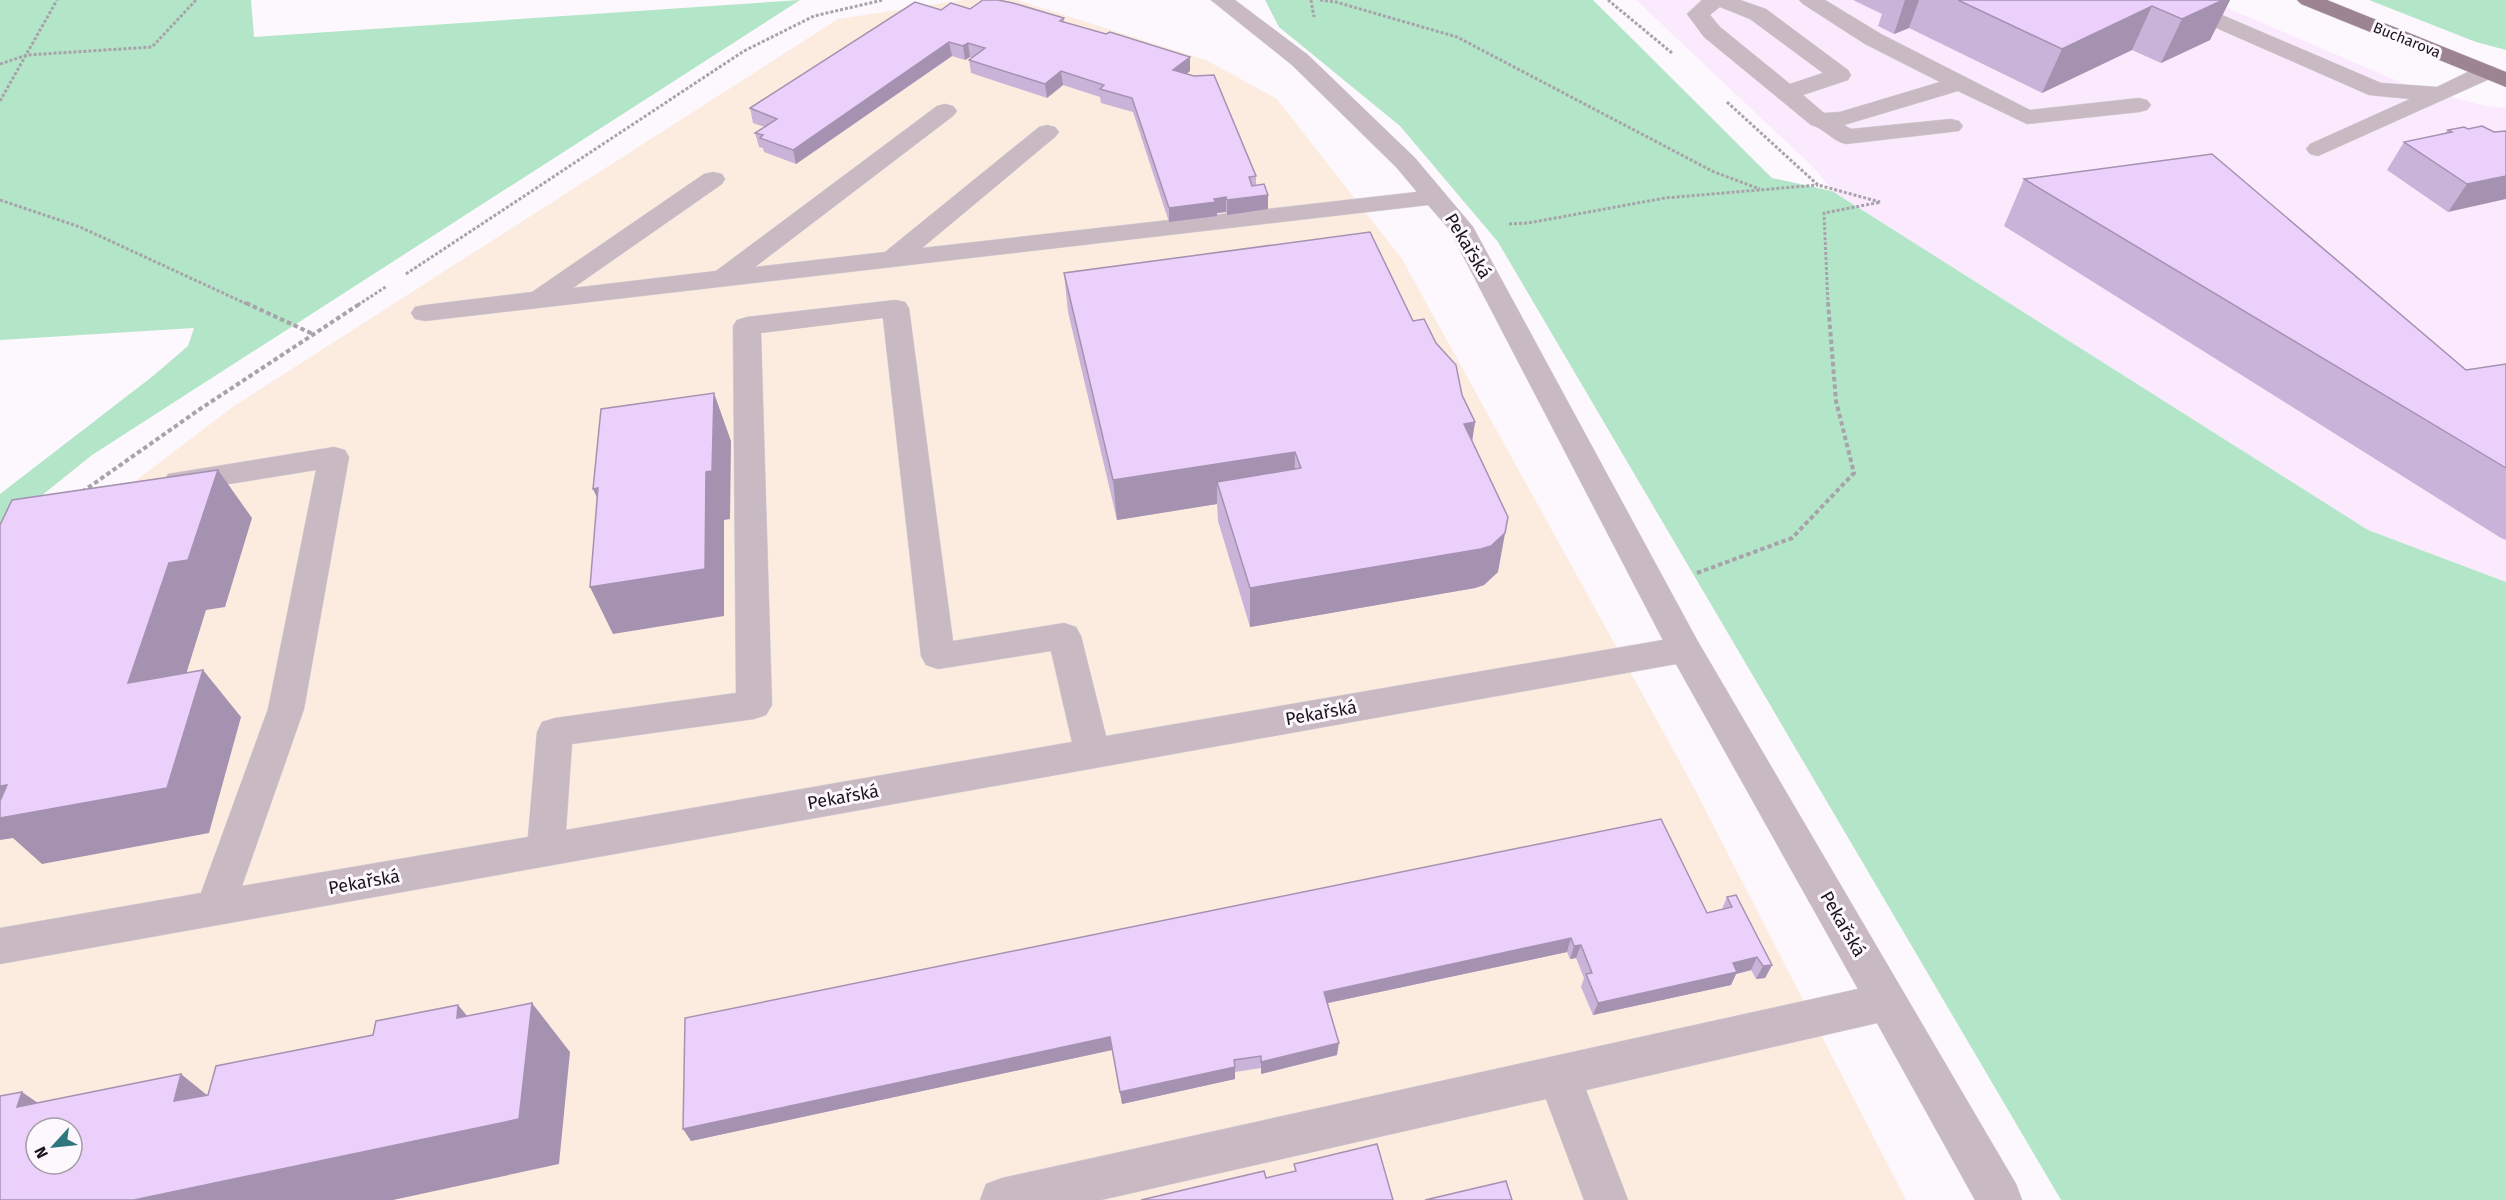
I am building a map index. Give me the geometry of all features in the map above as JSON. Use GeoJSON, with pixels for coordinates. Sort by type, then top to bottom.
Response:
{"type":"FeatureCollection","features":[{"type":"Feature","properties":{"kind":"main road","name":"Bucharova"},"geometry":{"type":"LineString","coordinates":[[2308,0],[2496,76]]}},
{"type":"Feature","properties":{"kind":"street","name":"Pekařská"},"geometry":{"type":"LineString","coordinates":[[1222,0],[1299,60],[1406,163],[1461,227],[1685,649],[2000,1200]]}},
{"type":"Feature","properties":{"kind":"street"},"geometry":{"type":"LineString","coordinates":[[1715,0],[1698,14],[1712,32],[1819,120],[1846,137],[1950,126]]}},
{"type":"Feature","properties":{"kind":"street"},"geometry":{"type":"LineString","coordinates":[[1721,0],[1758,14],[1840,75],[1786,93]]}},
{"type":"Feature","properties":{"kind":"street"},"geometry":{"type":"LineString","coordinates":[[1810,0],[1873,39],[2027,117],[2139,105]]}},
{"type":"Feature","properties":{"kind":"street"},"geometry":{"type":"LineString","coordinates":[[2169,0],[2377,90],[2441,94]]}},
{"type":"Feature","properties":{"kind":"street"},"geometry":{"type":"LineString","coordinates":[[2318,149],[2441,94],[2496,76]]}},
{"type":"Feature","properties":{"kind":"street"},"geometry":{"type":"LineString","coordinates":[[1819,120],[1842,119],[1959,83]]}},
{"type":"Feature","properties":{"kind":"street"},"geometry":{"type":"LineString","coordinates":[[723,279],[945,111]]}},
{"type":"Feature","properties":{"kind":"street"},"geometry":{"type":"LineString","coordinates":[[893,259],[1047,132]]}},
{"type":"Feature","properties":{"kind":"street"},"geometry":{"type":"LineString","coordinates":[[538,300],[713,179]]}},
{"type":"Feature","properties":{"kind":"street"},"geometry":{"type":"LineString","coordinates":[[425,313],[1435,197]]}},
{"type":"Feature","properties":{"kind":"street"},"geometry":{"type":"LineString","coordinates":[[546,850],[555,732],[754,705],[747,326],[895,308],[938,656],[1064,636],[1092,753]]}},
{"type":"Feature","properties":{"kind":"street"},"geometry":{"type":"LineString","coordinates":[[179,481],[334,457],[286,709],[215,908]]}},
{"type":"Feature","properties":{"kind":"street","name":"Pekařská"},"geometry":{"type":"LineString","coordinates":[[0,946],[1685,649]]}},
{"type":"Feature","properties":{"kind":"street"},"geometry":{"type":"LineString","coordinates":[[1002,1200],[1887,1002]]}},
{"type":"Feature","properties":{"kind":"street"},"geometry":{"type":"LineString","coordinates":[[1559,1076],[1606,1200]]}},
{"type":"Feature","properties":{"kind":"path"},"geometry":{"type":"LineString","coordinates":[[0,101],[57,0]]}},
{"type":"Feature","properties":{"kind":"path"},"geometry":{"type":"LineString","coordinates":[[0,64],[27,55],[152,47],[196,0]]}},
{"type":"Feature","properties":{"kind":"path"},"geometry":{"type":"LineString","coordinates":[[401,277],[744,51],[813,16],[883,0]]}},
{"type":"Feature","properties":{"kind":"path"},"geometry":{"type":"LineString","coordinates":[[1320,0],[1336,2],[1457,37],[1704,167],[1760,189]]}},
{"type":"Feature","properties":{"kind":"path"},"geometry":{"type":"LineString","coordinates":[[1461,227],[1528,224],[1665,198],[1818,185]]}},
{"type":"Feature","properties":{"kind":"path"},"geometry":{"type":"LineString","coordinates":[[0,200],[80,227],[314,335]]}},
{"type":"Feature","properties":{"kind":"path"},"geometry":{"type":"LineString","coordinates":[[1653,590],[1792,538],[1854,473],[1836,401],[1827,297],[1824,213],[1881,202]]}},
{"type":"Feature","properties":{"kind":"path"},"geometry":{"type":"LineString","coordinates":[[77,496],[200,409],[391,284]]}},
{"type":"Feature","properties":{"kind":"shaded area"},"geometry":{"type":"Polygon","coordinates":[[[963,0],[1017,0],[1206,60],[1277,99],[1402,259],[1691,782],[1906,1200],[0,1200],[0,584],[234,406],[838,19],[963,0]]]}},
{"type":"Feature","properties":{"kind":"shaded area"},"geometry":{"type":"Polygon","coordinates":[[[1636,0],[2209,0],[2402,83],[2485,106],[2506,108],[2506,582],[2368,530],[1832,191],[1816,170],[1636,0]]]}},
{"type":"Feature","properties":{"kind":"green space"},"geometry":{"type":"Polygon","coordinates":[[[0,0],[251,0],[254,37],[800,0],[92,455],[0,529],[0,494],[153,376],[188,346],[194,328],[0,340],[0,0]]]}},
{"type":"Feature","properties":{"kind":"green space"},"geometry":{"type":"Polygon","coordinates":[[[1265,0],[1593,0],[1772,178],[1832,191],[2368,530],[2506,582],[2506,1200],[2061,1200],[1498,242],[1400,126],[1279,27],[1265,0]]]}},
{"type":"Feature","properties":{"kind":"green space"},"geometry":{"type":"Polygon","coordinates":[[[2369,0],[2506,0],[2506,50],[2476,42],[2369,0]]]}},
{"type":"Feature","properties":{"kind":"building"},"geometry":{"type":"Polygon","coordinates":[[[983,0],[1013,3],[1064,18],[1060,21],[1106,34],[1110,32],[1190,57],[1173,70],[1194,76],[1214,75],[1256,176],[1249,177],[1252,186],[1264,184],[1268,195],[1227,200],[1226,197],[1214,199],[1216,202],[1169,208],[1132,98],[1100,89],[1104,85],[1061,71],[1045,84],[969,60],[985,48],[968,43],[963,46],[949,42],[793,150],[760,138],[763,135],[755,133],[777,119],[750,108],[915,2],[941,10],[951,3],[970,9],[983,0]]]}},
{"type":"Feature","properties":{"kind":"building"},"geometry":{"type":"Polygon","coordinates":[[[1958,0],[2223,0],[2182,19],[2152,6],[2062,49],[1958,0]]]}},
{"type":"Feature","properties":{"kind":"building"},"geometry":{"type":"Polygon","coordinates":[[[2482,126],[2494,132],[2506,131],[2506,176],[2467,184],[2404,142],[2452,132],[2448,130],[2482,126]]]}},
{"type":"Feature","properties":{"kind":"building"},"geometry":{"type":"Polygon","coordinates":[[[2212,154],[2466,370],[2506,364],[2506,468],[2024,179],[2212,154]]]}},
{"type":"Feature","properties":{"kind":"building"},"geometry":{"type":"Polygon","coordinates":[[[1370,232],[1413,321],[1424,319],[1436,343],[1456,365],[1462,395],[1475,422],[1464,424],[1508,517],[1505,533],[1491,546],[1481,549],[1250,588],[1217,482],[1301,468],[1295,452],[1113,480],[1064,273],[1370,232]]]}},
{"type":"Feature","properties":{"kind":"building"},"geometry":{"type":"Polygon","coordinates":[[[714,393],[712,471],[706,472],[705,569],[590,587],[598,488],[593,489],[601,409],[714,393]]]}},
{"type":"Feature","properties":{"kind":"building"},"geometry":{"type":"Polygon","coordinates":[[[218,470],[188,560],[169,563],[128,683],[203,670],[167,788],[0,818],[0,801],[7,785],[0,786],[0,525],[12,500],[218,470]]]}},
{"type":"Feature","properties":{"kind":"building"},"geometry":{"type":"Polygon","coordinates":[[[1661,819],[1707,913],[1732,907],[1727,897],[1736,895],[1772,965],[1763,966],[1757,957],[1733,963],[1737,972],[1598,1003],[1586,974],[1592,973],[1581,945],[1574,946],[1571,938],[1324,992],[1339,1043],[1261,1062],[1261,1056],[1234,1060],[1235,1067],[1120,1092],[1110,1037],[683,1129],[685,1018],[1661,819]]]}},
{"type":"Feature","properties":{"kind":"building"},"geometry":{"type":"Polygon","coordinates":[[[532,1003],[519,1119],[134,1200],[0,1200],[0,1096],[22,1092],[17,1107],[181,1074],[174,1101],[208,1095],[216,1066],[373,1035],[376,1021],[458,1005],[457,1018],[532,1003]]]}},
{"type":"Feature","properties":{"kind":"building"},"geometry":{"type":"Polygon","coordinates":[[[1377,1144],[1393,1200],[1141,1200],[1264,1171],[1266,1178],[1296,1171],[1294,1164],[1377,1144]]]}},
{"type":"Feature","properties":{"kind":"building"},"geometry":{"type":"Polygon","coordinates":[[[1506,1181],[1512,1200],[1425,1200],[1506,1181]]]}}]}
